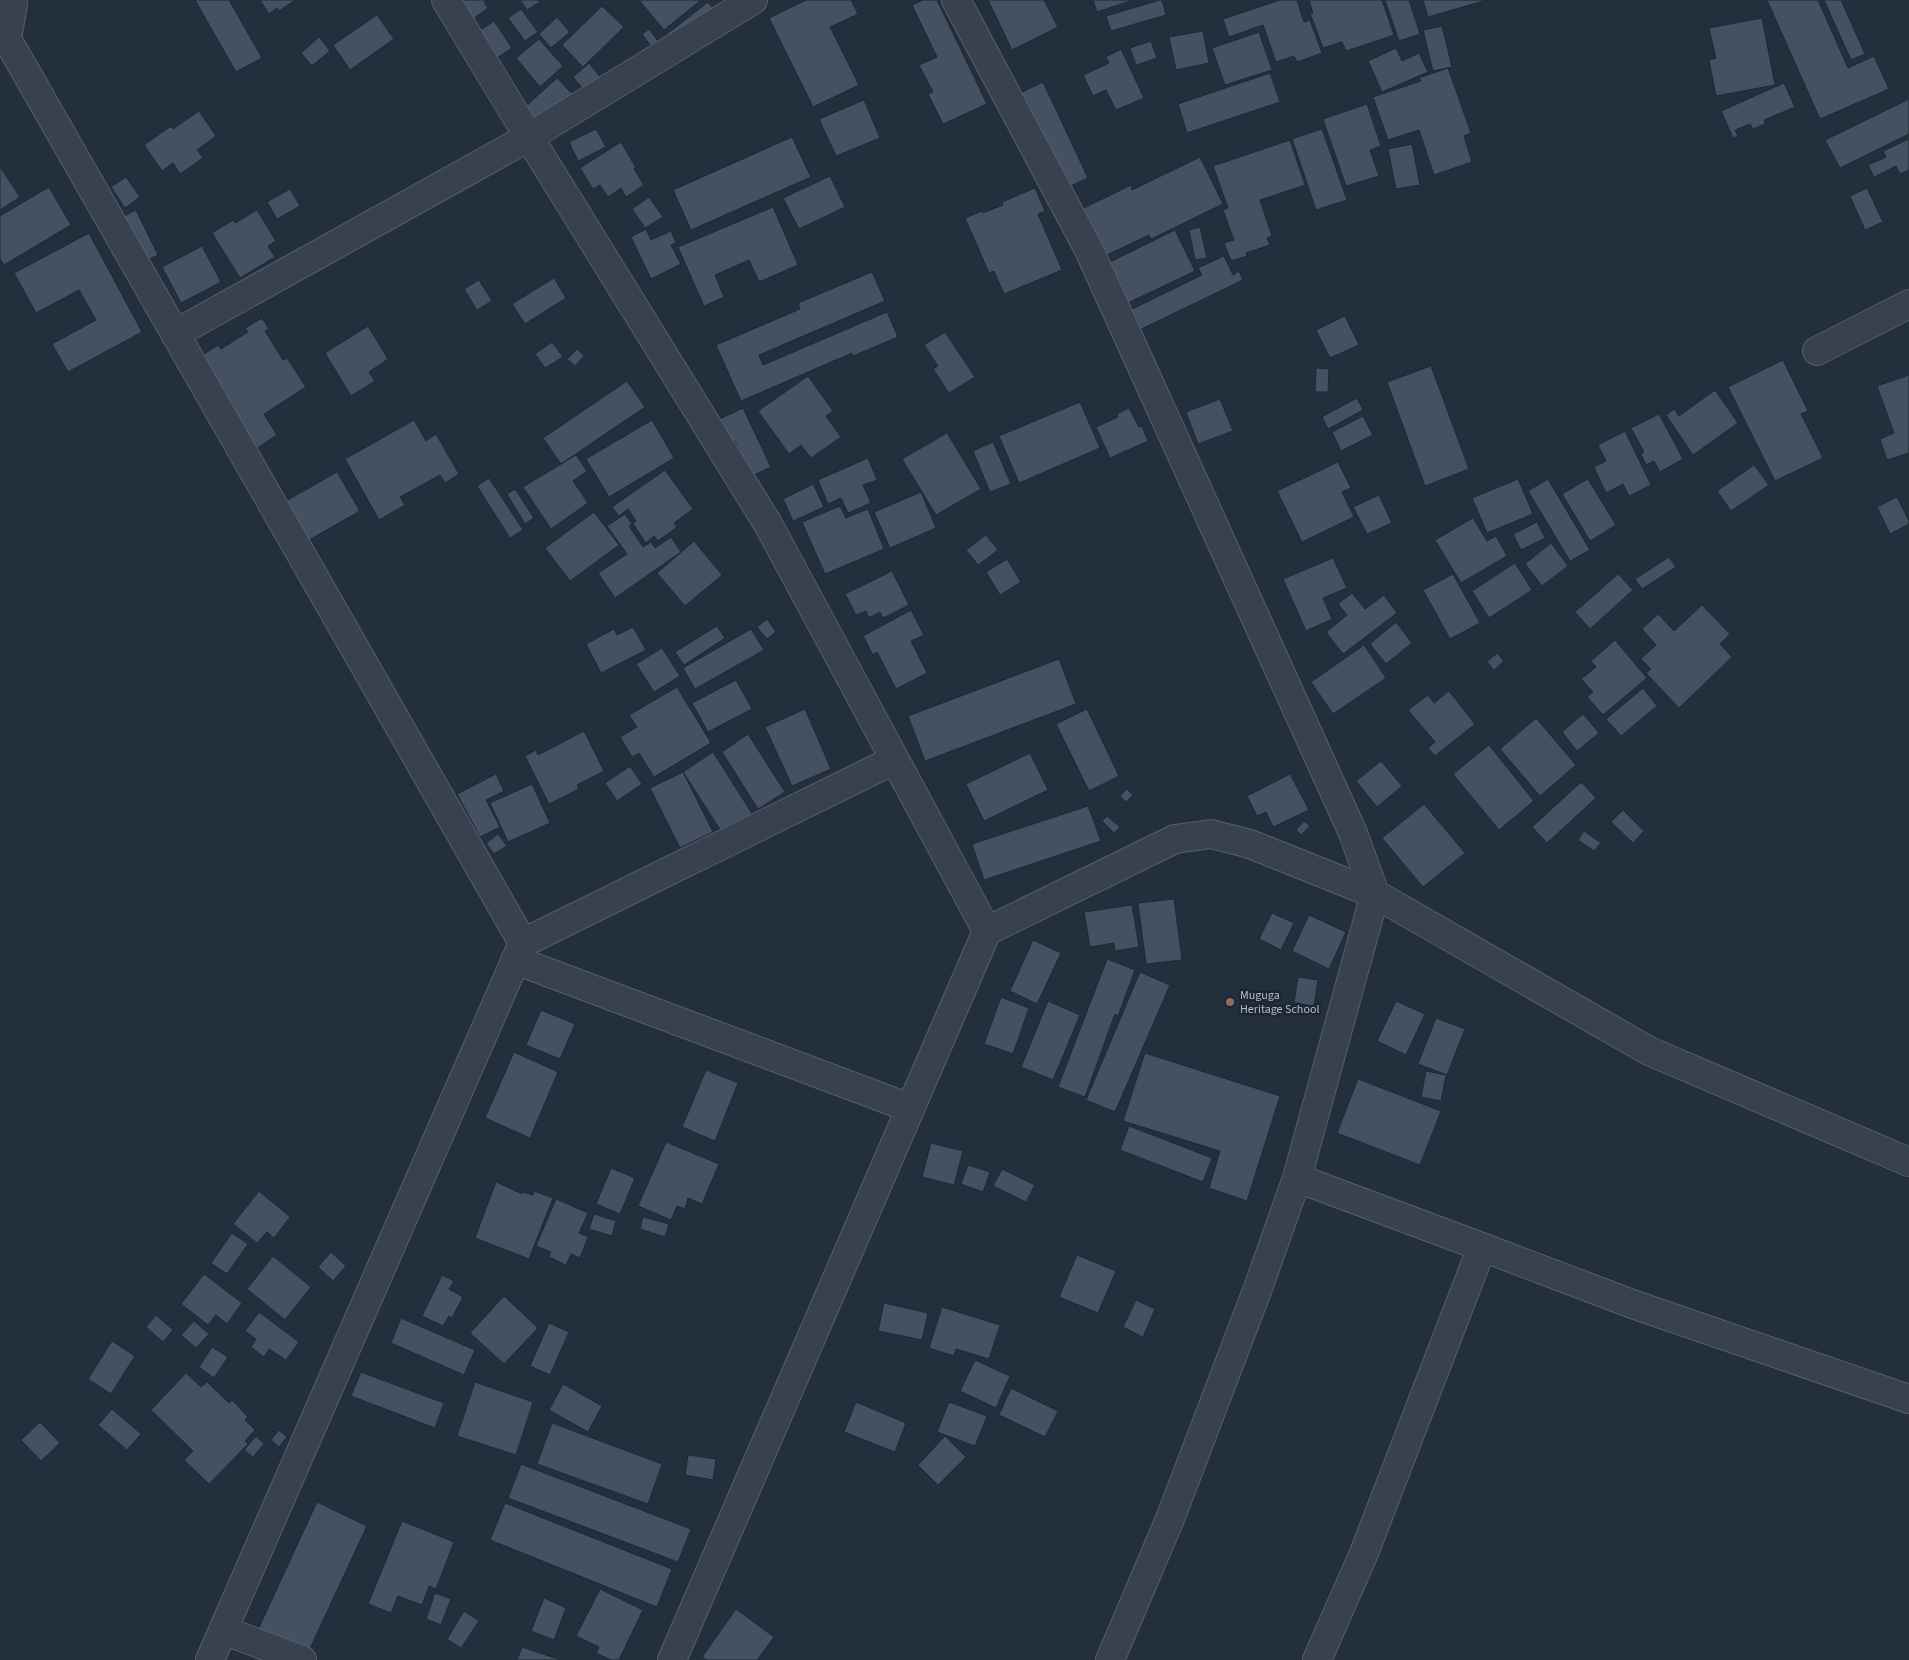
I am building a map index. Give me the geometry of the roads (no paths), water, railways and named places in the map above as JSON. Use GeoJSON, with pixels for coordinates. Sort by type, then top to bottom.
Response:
{"type":"FeatureCollection","features":[{"type":"Feature","properties":{"kind":"street"},"geometry":{"type":"LineString","coordinates":[[446,0],[768,524],[987,931]]}},
{"type":"Feature","properties":{"kind":"street"},"geometry":{"type":"LineString","coordinates":[[175,334],[529,137],[753,0]]}},
{"type":"Feature","properties":{"kind":"street"},"geometry":{"type":"LineString","coordinates":[[956,0],[1089,250],[1349,824],[1375,894],[1296,1178],[1258,1288],[1170,1519],[1110,1660]]}},
{"type":"Feature","properties":{"kind":"street"},"geometry":{"type":"LineString","coordinates":[[14,1],[7,39],[175,334],[519,951],[910,1108]]}},
{"type":"Feature","properties":{"kind":"street"},"geometry":{"type":"LineString","coordinates":[[1818,351],[1909,304]]}},
{"type":"Feature","properties":{"kind":"street"},"geometry":{"type":"LineString","coordinates":[[210,1660],[519,951],[894,760]]}},
{"type":"Feature","properties":{"kind":"street"},"geometry":{"type":"LineString","coordinates":[[672,1660],[987,931],[1175,839],[1210,834],[1250,844],[1375,894],[1649,1051],[1909,1162]]}},
{"type":"Feature","properties":{"kind":"street"},"geometry":{"type":"LineString","coordinates":[[1296,1178],[1635,1305],[1909,1399]]}},
{"type":"Feature","properties":{"kind":"street"},"geometry":{"type":"LineString","coordinates":[[1317,1660],[1364,1553],[1482,1247]]}},
{"type":"Feature","properties":{"kind":"street"},"geometry":{"type":"LineString","coordinates":[[223,1630],[302,1660]]}},
{"type":"Feature","properties":{"kind":"place","name":"Muguga Heritage School"},"geometry":{"type":"Point","coordinates":[1230,1002]}}]}
